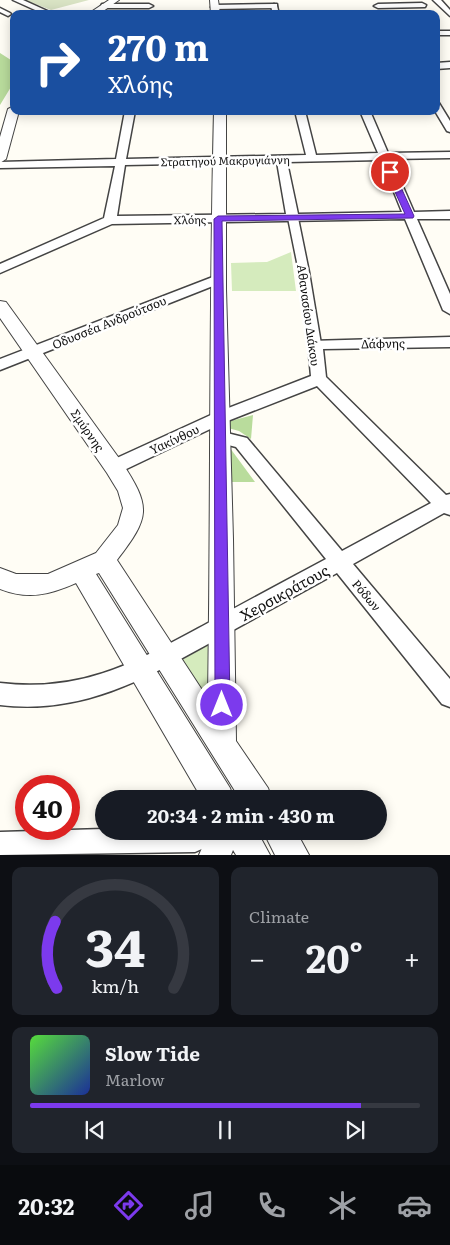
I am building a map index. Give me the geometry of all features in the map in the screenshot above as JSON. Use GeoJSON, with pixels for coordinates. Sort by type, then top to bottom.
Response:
{"type":"FeatureCollection","features":[{"type":"Feature","properties":{"kind":"street"},"geometry":{"type":"LineString","coordinates":[[17,0],[41,10]]}},
{"type":"Feature","properties":{"kind":"street"},"geometry":{"type":"LineString","coordinates":[[98,10],[115,0]]}},
{"type":"Feature","properties":{"kind":"street"},"geometry":{"type":"LineString","coordinates":[[437,0],[450,14]]}},
{"type":"Feature","properties":{"kind":"street"},"geometry":{"type":"LineString","coordinates":[[376,3],[422,5]]}},
{"type":"Feature","properties":{"kind":"street"},"geometry":{"type":"LineString","coordinates":[[105,6],[150,7]]}},
{"type":"Feature","properties":{"kind":"street"},"geometry":{"type":"LineString","coordinates":[[215,7],[274,6]]}},
{"type":"Feature","properties":{"kind":"street"},"geometry":{"type":"LineString","coordinates":[[0,10],[8,14]]}},
{"type":"Feature","properties":{"kind":"street"},"geometry":{"type":"LineString","coordinates":[[440,112],[450,129]]}},
{"type":"Feature","properties":{"kind":"street"},"geometry":{"type":"LineString","coordinates":[[0,159],[13,115]]}},
{"type":"Feature","properties":{"kind":"street"},"geometry":{"type":"LineString","coordinates":[[110,220],[129,115]]}},
{"type":"Feature","properties":{"kind":"street"},"geometry":{"type":"LineString","coordinates":[[220,115],[218,279],[223,626],[222,745],[232,790]]}},
{"type":"Feature","properties":{"kind":"street"},"geometry":{"type":"LineString","coordinates":[[301,115],[312,158]]}},
{"type":"Feature","properties":{"kind":"street"},"geometry":{"type":"LineString","coordinates":[[367,115],[450,310]]}},
{"type":"Feature","properties":{"kind":"street","name":"Στρατηγού Μακρυγιάννη"},"geometry":{"type":"LineString","coordinates":[[0,165],[450,155]]}},
{"type":"Feature","properties":{"kind":"street","name":"Αθανασίου Διάκου"},"geometry":{"type":"LineString","coordinates":[[281,158],[304,272],[315,344],[318,379],[448,505]]}},
{"type":"Feature","properties":{"kind":"street","name":"Χλόης"},"geometry":{"type":"LineString","coordinates":[[0,269],[110,220],[450,215]]}},
{"type":"Feature","properties":{"kind":"street","name":"Οδυσσέα Ανδρούτσου"},"geometry":{"type":"LineString","coordinates":[[0,365],[218,279]]}},
{"type":"Feature","properties":{"kind":"street","name":"Σμύρνης"},"geometry":{"type":"LineString","coordinates":[[0,306],[128,489],[134,508],[128,529],[104,560]]}},
{"type":"Feature","properties":{"kind":"street","name":"Δάφνης"},"geometry":{"type":"LineString","coordinates":[[315,344],[450,342]]}},
{"type":"Feature","properties":{"kind":"street","name":"Υακίνθου"},"geometry":{"type":"LineString","coordinates":[[114,467],[219,428],[318,379]]}},
{"type":"Feature","properties":{"kind":"street","name":"Ρόδων"},"geometry":{"type":"LineString","coordinates":[[219,428],[241,442],[340,562],[447,685]]}},
{"type":"Feature","properties":{"kind":"street","name":"Χερσικράτους"},"geometry":{"type":"LineString","coordinates":[[0,694],[22,698],[67,695],[103,685],[141,670],[448,505]]}},
{"type":"Feature","properties":{"kind":"street"},"geometry":{"type":"LineString","coordinates":[[0,578],[15,584],[48,584],[104,560],[222,745]]}},
{"type":"Feature","properties":{"kind":"street"},"geometry":{"type":"LineString","coordinates":[[80,570],[141,670],[229,790]]}},
{"type":"Feature","properties":{"kind":"street"},"geometry":{"type":"LineString","coordinates":[[0,845],[162,840]]}},
{"type":"Feature","properties":{"kind":"street"},"geometry":{"type":"LineString","coordinates":[[215,855],[221,840]]}},
{"type":"Feature","properties":{"kind":"street"},"geometry":{"type":"LineString","coordinates":[[245,840],[254,855]]}},
{"type":"Feature","properties":{"kind":"street"},"geometry":{"type":"LineString","coordinates":[[284,840],[293,855]]}},
{"type":"Feature","properties":{"kind":"green space"},"geometry":{"type":"Polygon","coordinates":[[[25,0],[89,0],[51,10],[25,0]]]}},
{"type":"Feature","properties":{"kind":"green space"},"geometry":{"type":"Polygon","coordinates":[[[0,53],[10,59],[10,89],[0,105],[0,53]]]}},
{"type":"Feature","properties":{"kind":"green space"},"geometry":{"type":"Polygon","coordinates":[[[291,252],[296,291],[232,291],[231,263],[267,262],[291,252]]]}},
{"type":"Feature","properties":{"kind":"green space"},"geometry":{"type":"Polygon","coordinates":[[[253,415],[251,439],[239,431],[228,428],[227,422],[253,415]]]}},
{"type":"Feature","properties":{"kind":"green space"},"geometry":{"type":"Polygon","coordinates":[[[230,448],[255,482],[228,482],[230,448]]]}},
{"type":"Feature","properties":{"kind":"green space"},"geometry":{"type":"Polygon","coordinates":[[[215,641],[212,711],[180,661],[215,641]]]}},
{"type":"Feature","properties":{"kind":"route"},"geometry":{"type":"LineString","coordinates":[[222,705],[223,626],[219,437],[218,219],[410,216],[390,172]]}}]}
